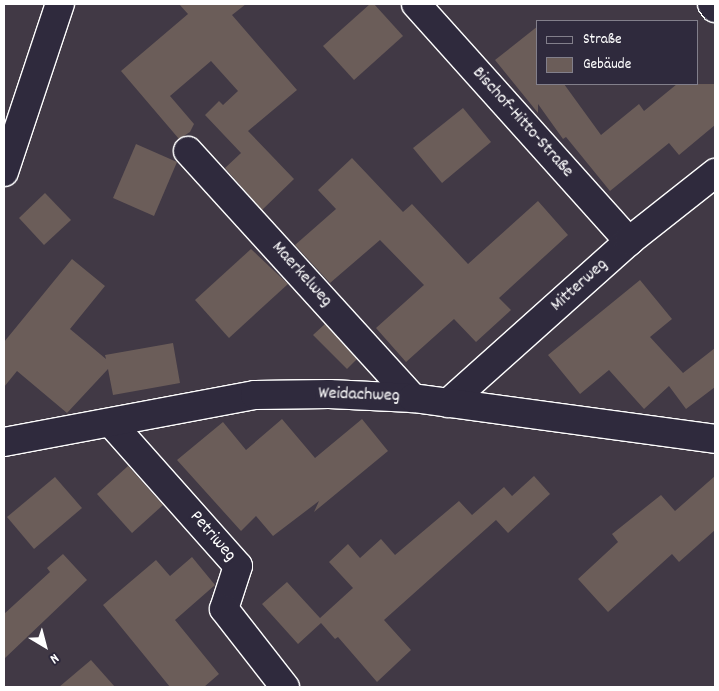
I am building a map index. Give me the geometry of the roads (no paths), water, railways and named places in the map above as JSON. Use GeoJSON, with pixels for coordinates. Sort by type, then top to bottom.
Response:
{"type":"FeatureCollection","features":[{"type":"Feature","properties":{"kind":"street"},"geometry":{"type":"LineString","coordinates":[[4,172],[60,4]]}},
{"type":"Feature","properties":{"kind":"street","name":"Bischof-Hitto-Straße"},"geometry":{"type":"LineString","coordinates":[[416,4],[629,242]]}},
{"type":"Feature","properties":{"kind":"street"},"geometry":{"type":"LineString","coordinates":[[712,4],[715,8]]}},
{"type":"Feature","properties":{"kind":"street","name":"Maerkelweg"},"geometry":{"type":"LineString","coordinates":[[188,151],[413,398]]}},
{"type":"Feature","properties":{"kind":"street","name":"Mitterweg"},"geometry":{"type":"LineString","coordinates":[[448,403],[629,242],[715,173]]}},
{"type":"Feature","properties":{"kind":"street","name":"Weidachweg"},"geometry":{"type":"LineString","coordinates":[[4,442],[255,395],[413,398],[715,439]]}},
{"type":"Feature","properties":{"kind":"street","name":"Petriweg"},"geometry":{"type":"LineString","coordinates":[[111,423],[238,566],[224,609],[285,687]]}}]}
